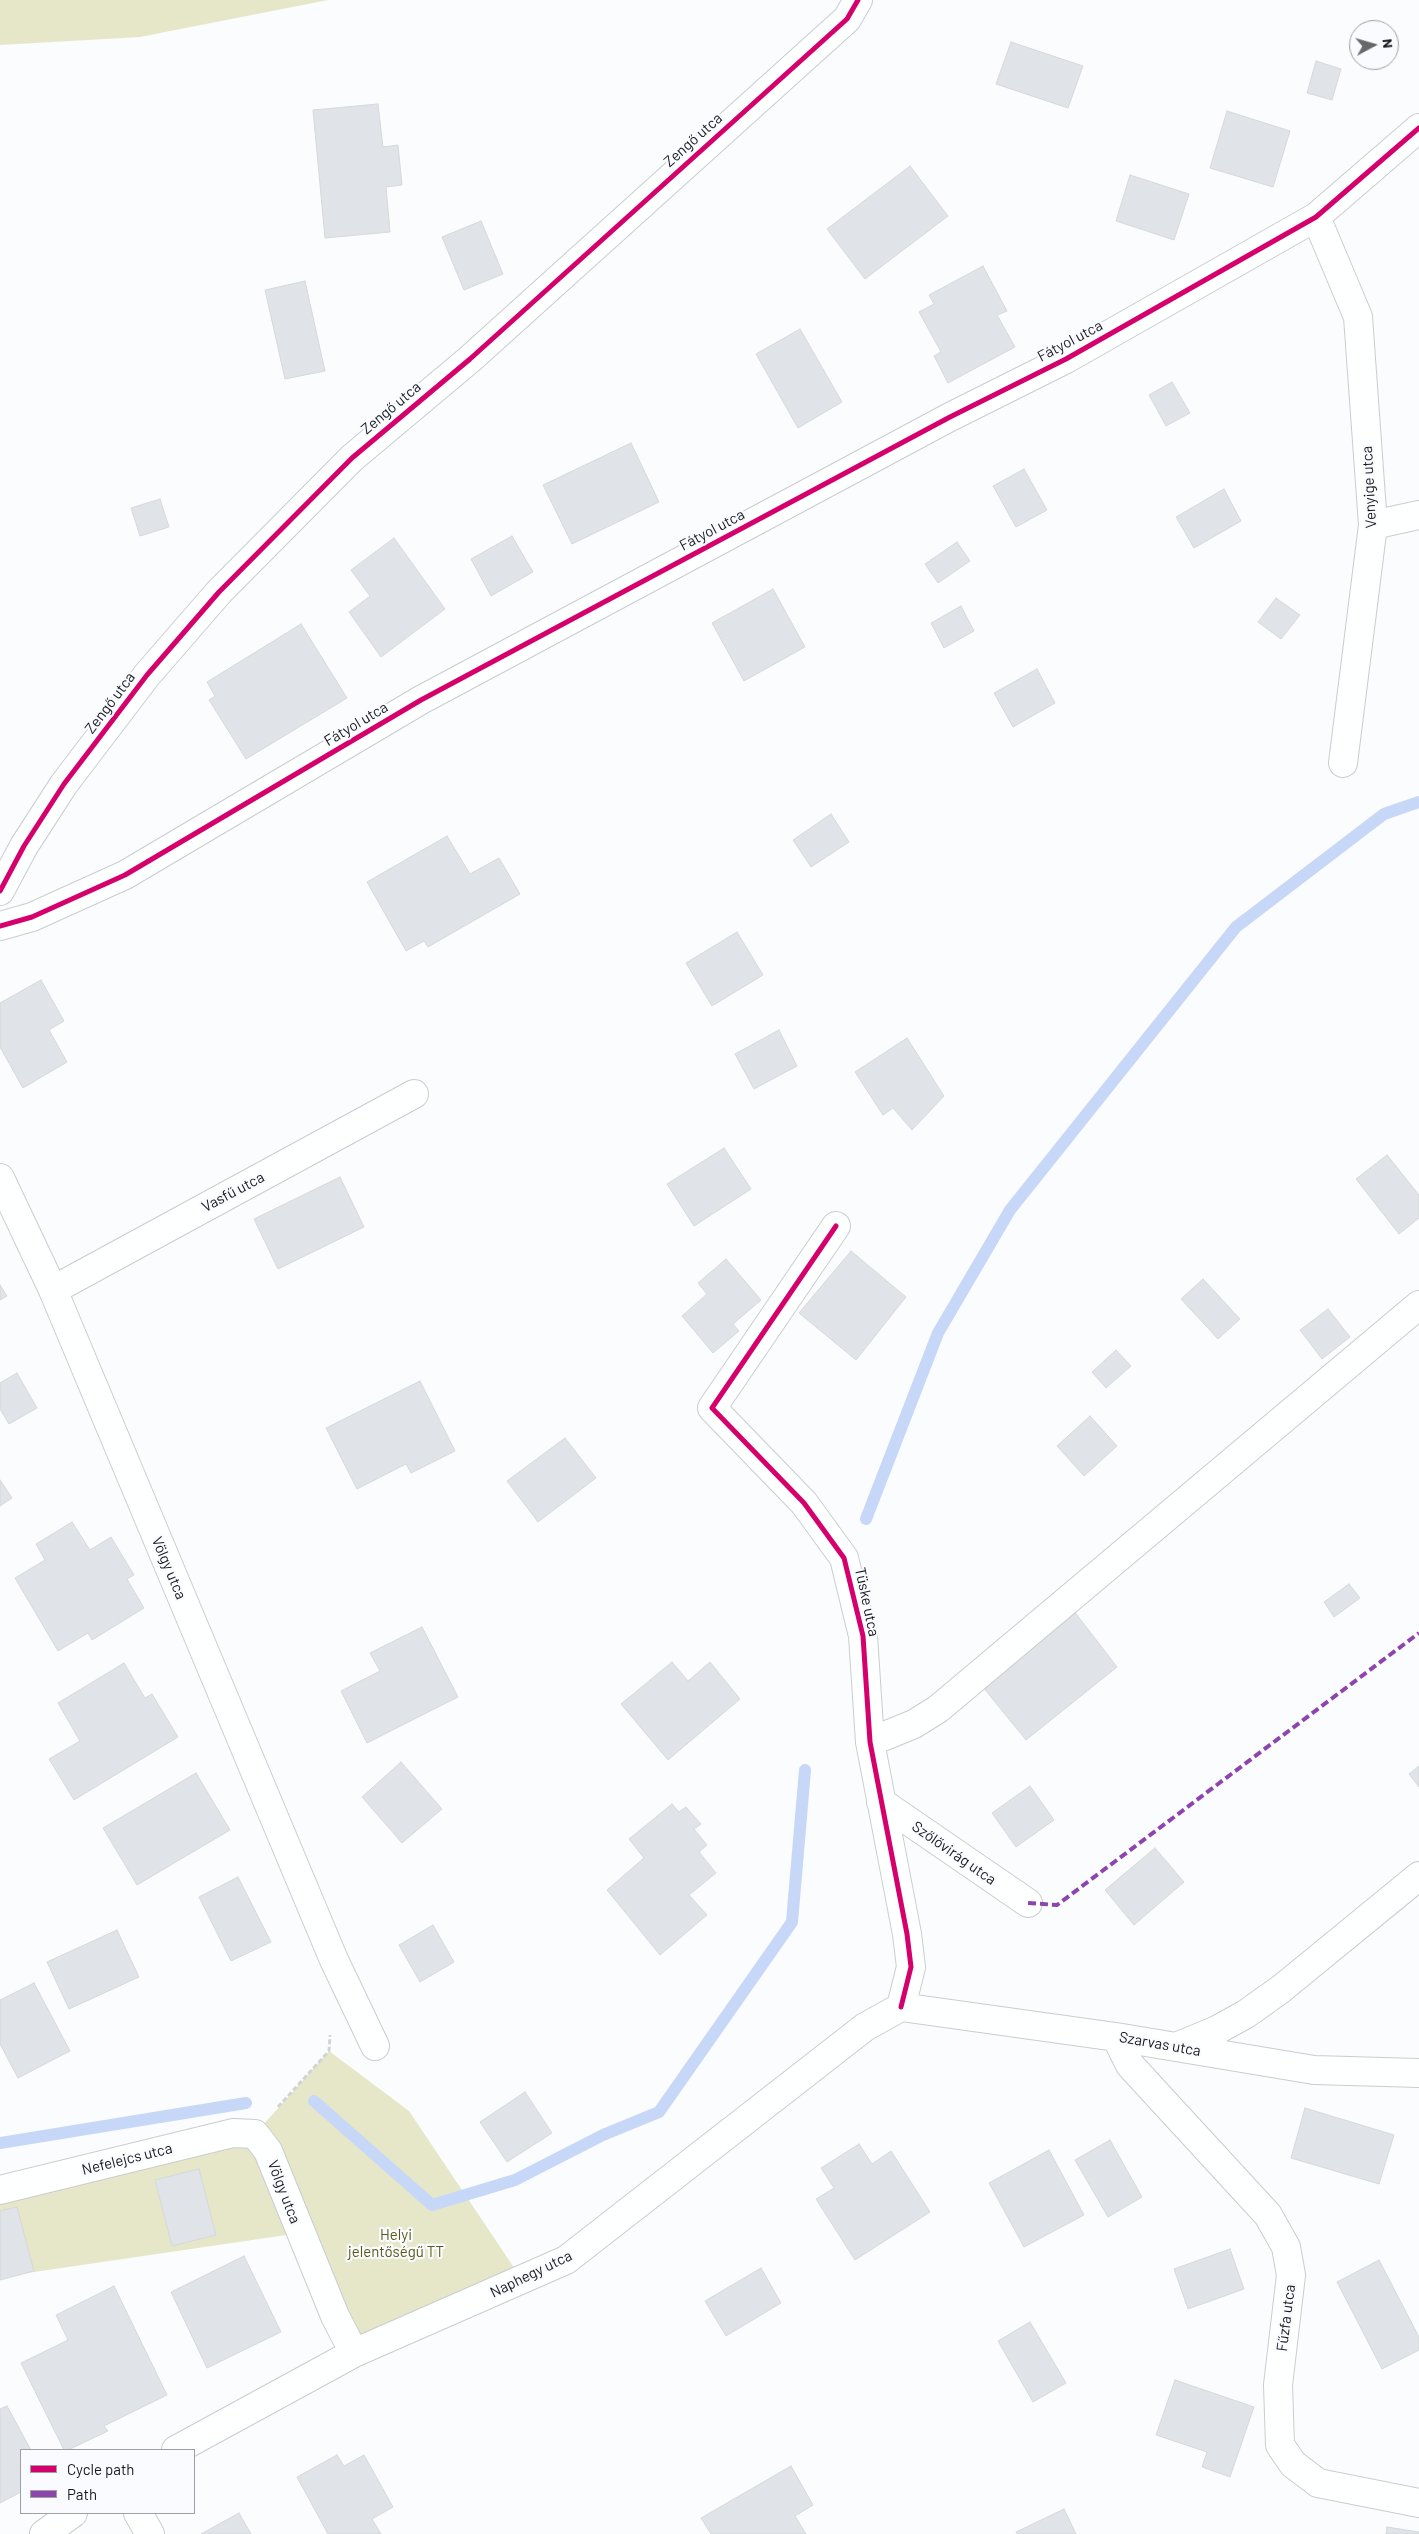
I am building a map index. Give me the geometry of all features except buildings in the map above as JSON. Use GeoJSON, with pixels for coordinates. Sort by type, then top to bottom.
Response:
{"type":"FeatureCollection","features":[{"type":"Feature","properties":{"kind":"street","name":"Zengő utca"},"geometry":{"type":"LineString","coordinates":[[0,890],[24,846],[64,784],[147,675],[226,586],[352,458],[470,359],[847,18],[858,0]]}},
{"type":"Feature","properties":{"kind":"street","name":"Fátyol utca"},"geometry":{"type":"LineString","coordinates":[[0,926],[32,916],[125,875],[421,700],[950,417],[1066,359],[1316,216],[1419,128]]}},
{"type":"Feature","properties":{"kind":"street","name":"Venyige utca"},"geometry":{"type":"LineString","coordinates":[[1316,216],[1358,318],[1373,525],[1343,763]]}},
{"type":"Feature","properties":{"kind":"street"},"geometry":{"type":"LineString","coordinates":[[1373,525],[1419,515]]}},
{"type":"Feature","properties":{"kind":"street","name":"Vasfű utca"},"geometry":{"type":"LineString","coordinates":[[53,1290],[414,1094]]}},
{"type":"Feature","properties":{"kind":"street","name":"Völgy utca"},"geometry":{"type":"LineString","coordinates":[[0,1178],[53,1290],[334,1960],[375,2046]]}},
{"type":"Feature","properties":{"kind":"street","name":"Tüske utca"},"geometry":{"type":"LineString","coordinates":[[836,1226],[712,1408],[804,1503],[844,1558],[863,1636],[870,1742],[907,1934],[911,1967],[901,2007]]}},
{"type":"Feature","properties":{"kind":"street"},"geometry":{"type":"LineString","coordinates":[[870,1742],[914,1724],[938,1709],[1419,1305]]}},
{"type":"Feature","properties":{"kind":"street","name":"Szőlővirág utca"},"geometry":{"type":"LineString","coordinates":[[881,1802],[1028,1903]]}},
{"type":"Feature","properties":{"kind":"street"},"geometry":{"type":"LineString","coordinates":[[1176,2047],[1217,2030],[1260,2004],[1314,1964],[1419,1876]]}},
{"type":"Feature","properties":{"kind":"street","name":"Szarvas utca"},"geometry":{"type":"LineString","coordinates":[[901,2007],[1116,2037],[1314,2070],[1419,2073]]}},
{"type":"Feature","properties":{"kind":"street","name":"Naphegy utca"},"geometry":{"type":"LineString","coordinates":[[178,2449],[354,2353],[566,2260],[866,2027],[901,2007]]}},
{"type":"Feature","properties":{"kind":"street","name":"Fűzfa utca"},"geometry":{"type":"LineString","coordinates":[[1116,2037],[1130,2065],[1268,2215],[1286,2246],[1291,2275],[1278,2385],[1280,2446],[1293,2464],[1318,2482],[1419,2503]]}},
{"type":"Feature","properties":{"kind":"street","name":"Nefelejcs utca"},"geometry":{"type":"LineString","coordinates":[[0,2190],[233,2133],[255,2134]]}},
{"type":"Feature","properties":{"kind":"street","name":"Völgy utca"},"geometry":{"type":"LineString","coordinates":[[255,2134],[268,2151],[335,2316],[354,2353]]}},
{"type":"Feature","properties":{"kind":"street"},"geometry":{"type":"LineString","coordinates":[[44,2534],[72,2514]]}},
{"type":"Feature","properties":{"kind":"street"},"geometry":{"type":"LineString","coordinates":[[139,2514],[150,2534]]}},
{"type":"Feature","properties":{"kind":"path"},"geometry":{"type":"LineString","coordinates":[[255,2134],[329,2051]]}},
{"type":"Feature","properties":{"kind":"green space"},"geometry":{"type":"Polygon","coordinates":[[[0,0],[328,0],[140,37],[0,45],[0,0]]]}},
{"type":"Feature","properties":{"kind":"green space","name":"Helyi jelentőségű TT"},"geometry":{"type":"Polygon","coordinates":[[[329,2051],[409,2111],[523,2281],[354,2353],[300,2233],[0,2277],[0,2190],[255,2134],[329,2051]]]}},
{"type":"Feature","properties":{"kind":"waterway"},"geometry":{"type":"LineString","coordinates":[[866,1519],[938,1333],[1010,1210],[1236,927],[1384,814],[1419,802]]}},
{"type":"Feature","properties":{"kind":"waterway"},"geometry":{"type":"LineString","coordinates":[[314,2101],[432,2205],[515,2180],[603,2135],[659,2112],[792,1922],[805,1770]]}},
{"type":"Feature","properties":{"kind":"waterway"},"geometry":{"type":"LineString","coordinates":[[0,2143],[246,2103]]}},
{"type":"Feature","properties":{"kind":"marked path"},"geometry":{"type":"LineString","coordinates":[[1028,1903],[1057,1905],[1419,1633]]}},
{"type":"Feature","properties":{"kind":"cycle path"},"geometry":{"type":"LineString","coordinates":[[0,891],[24,846],[64,784],[147,675],[219,592],[352,458],[470,359],[847,19],[858,0]]}},
{"type":"Feature","properties":{"kind":"cycle path"},"geometry":{"type":"LineString","coordinates":[[0,926],[32,917],[125,875],[421,700],[950,417],[1066,359],[1316,217],[1419,128]]}},
{"type":"Feature","properties":{"kind":"cycle path"},"geometry":{"type":"LineString","coordinates":[[836,1226],[712,1408],[804,1503],[844,1558],[863,1636],[870,1742],[907,1934],[911,1967],[901,2007]]}}]}
